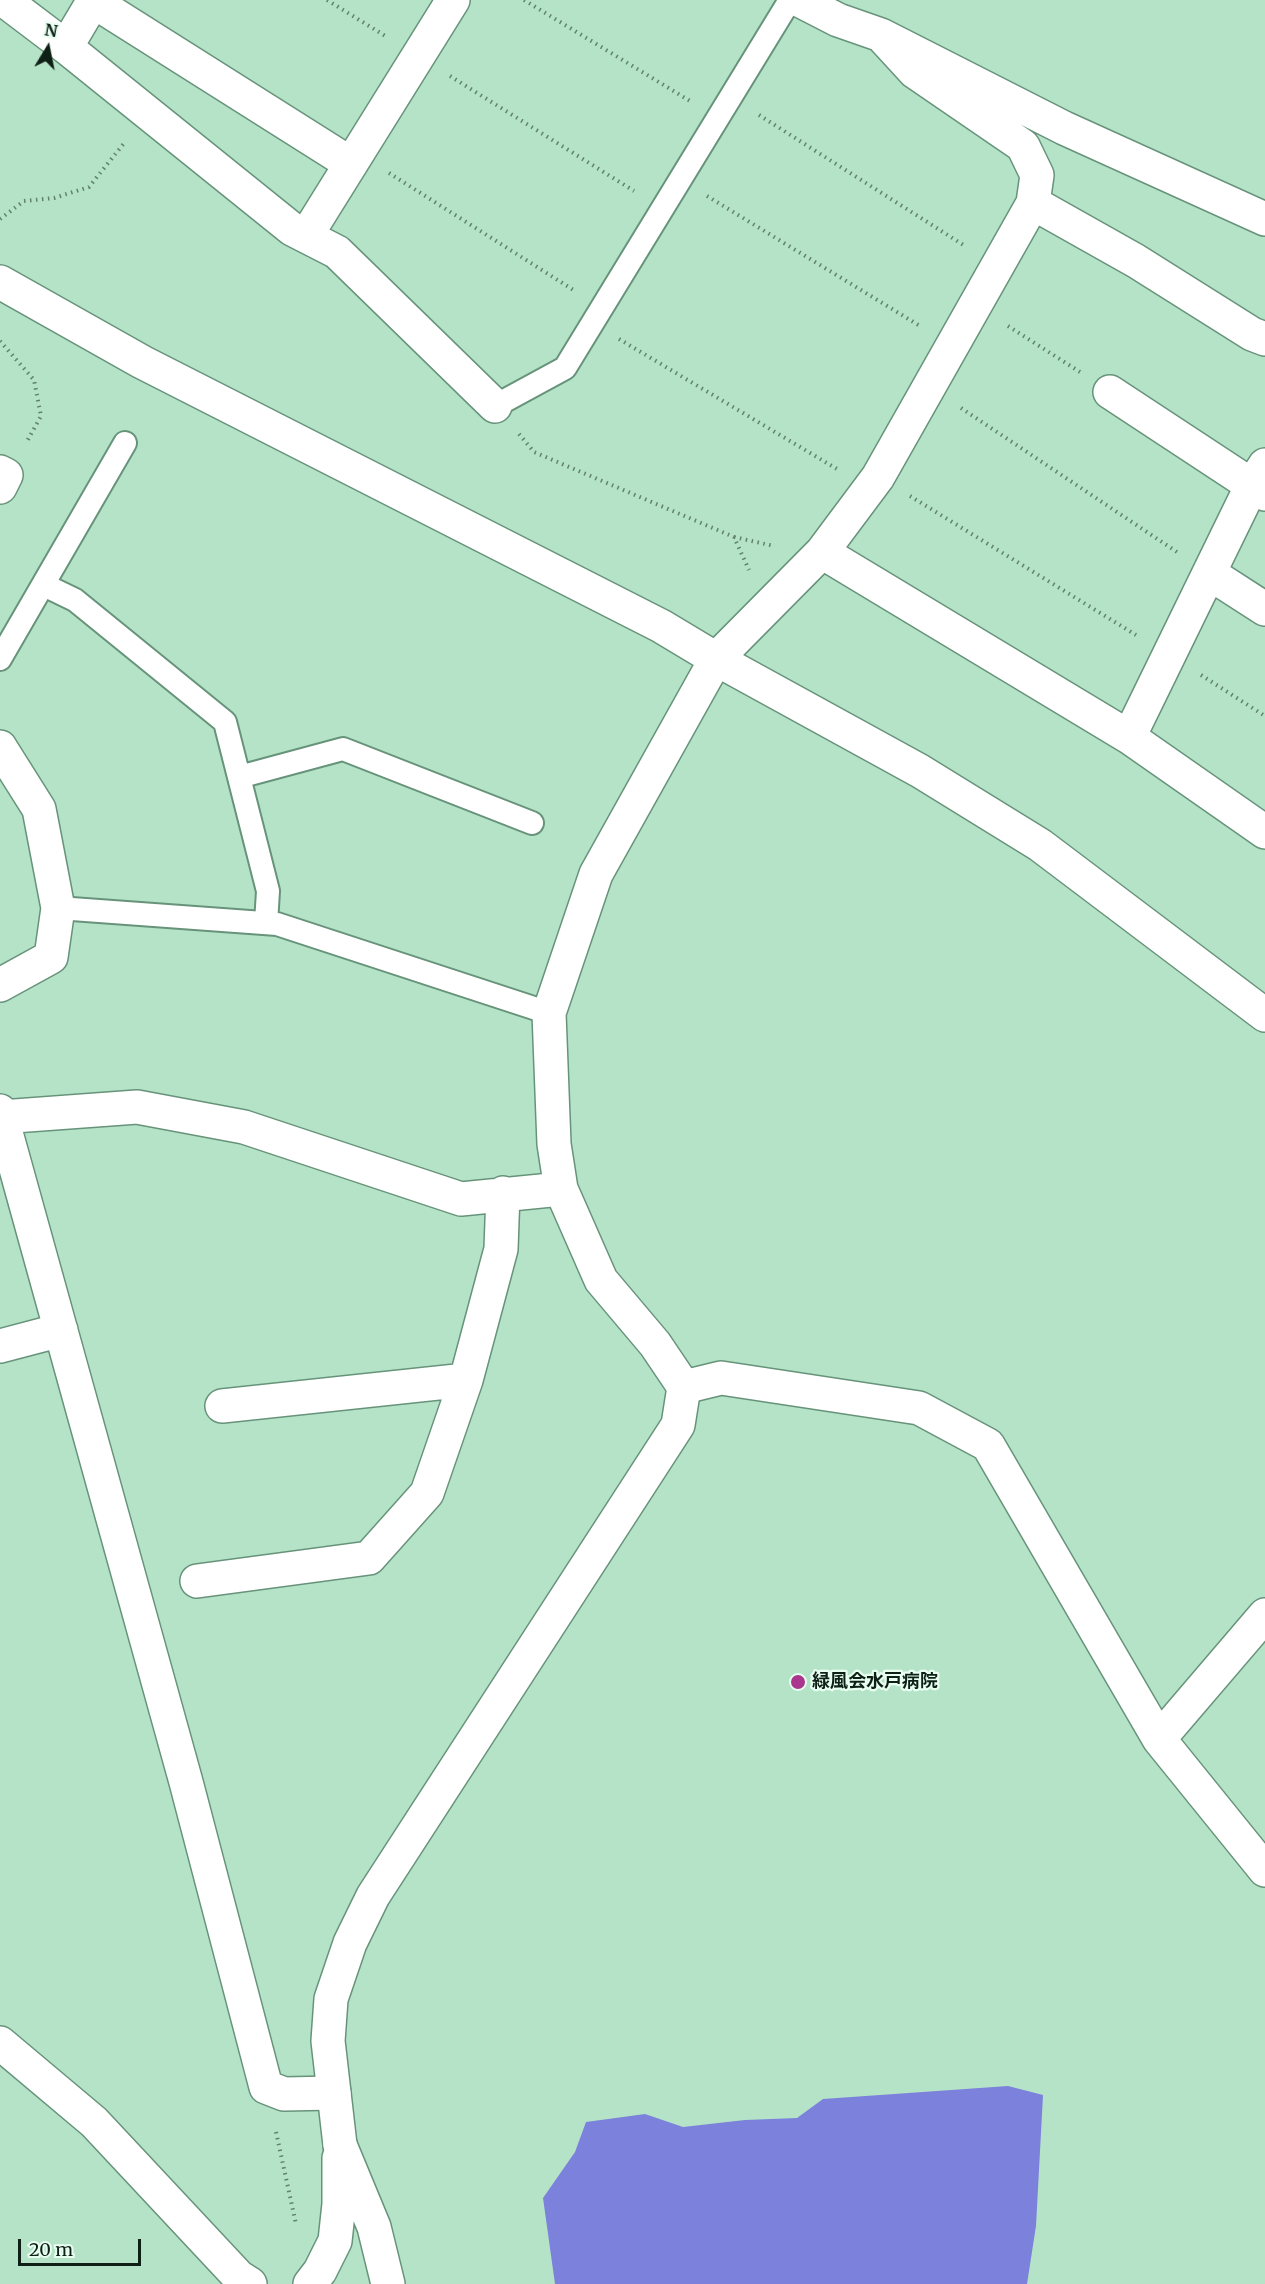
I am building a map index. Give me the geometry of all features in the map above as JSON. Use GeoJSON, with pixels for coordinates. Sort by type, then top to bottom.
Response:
{"type":"FeatureCollection","features":[{"type":"Feature","properties":{"kind":"street"},"geometry":{"type":"LineString","coordinates":[[4,0],[292,229],[337,252],[495,406]]}},
{"type":"Feature","properties":{"kind":"street"},"geometry":{"type":"LineString","coordinates":[[306,236],[453,0]]}},
{"type":"Feature","properties":{"kind":"street"},"geometry":{"type":"LineString","coordinates":[[799,0],[843,10],[881,35],[1064,128],[1265,219]]}},
{"type":"Feature","properties":{"kind":"street"},"geometry":{"type":"LineString","coordinates":[[66,47],[93,1],[354,158]]}},
{"type":"Feature","properties":{"kind":"street"},"geometry":{"type":"LineString","coordinates":[[312,2281],[335,2241],[339,2204],[340,2145],[328,2041],[331,1999],[359,1924],[373,1896],[485,1720],[678,1425],[684,1387],[655,1344],[601,1280],[561,1189],[554,1144],[549,1013],[596,874],[716,659],[822,552],[874,483],[1033,203],[1037,175],[1023,147],[915,72],[881,35]]}},
{"type":"Feature","properties":{"kind":"street"},"geometry":{"type":"LineString","coordinates":[[1033,203],[1136,261],[1252,334],[1265,339]]}},
{"type":"Feature","properties":{"kind":"street"},"geometry":{"type":"LineString","coordinates":[[0,282],[142,362],[661,626],[716,659],[920,771],[1040,845],[1265,1015]]}},
{"type":"Feature","properties":{"kind":"street"},"geometry":{"type":"LineString","coordinates":[[1110,392],[1261,482],[1209,573],[1129,737]]}},
{"type":"Feature","properties":{"kind":"street"},"geometry":{"type":"LineString","coordinates":[[822,552],[1129,737],[1265,832]]}},
{"type":"Feature","properties":{"kind":"street"},"geometry":{"type":"LineString","coordinates":[[1209,573],[1265,609]]}},
{"type":"Feature","properties":{"kind":"street"},"geometry":{"type":"LineString","coordinates":[[0,747],[39,809],[58,908],[51,957],[0,985]]}},
{"type":"Feature","properties":{"kind":"street"},"geometry":{"type":"LineString","coordinates":[[334,2093],[284,2094],[266,2087],[183,1771],[1,1115],[137,1107],[244,1127],[460,1199],[561,1189]]}},
{"type":"Feature","properties":{"kind":"street"},"geometry":{"type":"LineString","coordinates":[[197,1581],[369,1558],[427,1493],[466,1380],[501,1249],[503,1193]]}},
{"type":"Feature","properties":{"kind":"street"},"geometry":{"type":"LineString","coordinates":[[0,1346],[62,1330]]}},
{"type":"Feature","properties":{"kind":"street"},"geometry":{"type":"LineString","coordinates":[[684,1387],[721,1378],[919,1408],[988,1445],[1159,1739],[1265,1870]]}},
{"type":"Feature","properties":{"kind":"street"},"geometry":{"type":"LineString","coordinates":[[222,1406],[466,1380]]}},
{"type":"Feature","properties":{"kind":"street"},"geometry":{"type":"LineString","coordinates":[[1159,1739],[1265,1616]]}},
{"type":"Feature","properties":{"kind":"street"},"geometry":{"type":"LineString","coordinates":[[0,2043],[94,2122],[239,2277],[250,2284]]}},
{"type":"Feature","properties":{"kind":"street"},"geometry":{"type":"LineString","coordinates":[[340,2145],[374,2227],[388,2284]]}},
{"type":"Feature","properties":{"kind":"lane"},"geometry":{"type":"LineString","coordinates":[[495,406],[566,368],[790,0]]}},
{"type":"Feature","properties":{"kind":"lane"},"geometry":{"type":"LineString","coordinates":[[0,659],[124,443]]}},
{"type":"Feature","properties":{"kind":"lane"},"geometry":{"type":"LineString","coordinates":[[44,585],[75,600],[225,722],[268,891],[266,923]]}},
{"type":"Feature","properties":{"kind":"lane"},"geometry":{"type":"LineString","coordinates":[[239,777],[343,749],[532,823]]}},
{"type":"Feature","properties":{"kind":"lane"},"geometry":{"type":"LineString","coordinates":[[58,908],[277,924],[549,1013]]}},
{"type":"Feature","properties":{"kind":"path"},"geometry":{"type":"LineString","coordinates":[[327,0],[663,208]]}},
{"type":"Feature","properties":{"kind":"path"},"geometry":{"type":"LineString","coordinates":[[524,0],[718,118]]}},
{"type":"Feature","properties":{"kind":"path"},"geometry":{"type":"LineString","coordinates":[[730,97],[997,266]]}},
{"type":"Feature","properties":{"kind":"path"},"geometry":{"type":"LineString","coordinates":[[0,219],[24,201],[54,198],[89,188],[148,113]]}},
{"type":"Feature","properties":{"kind":"path"},"geometry":{"type":"LineString","coordinates":[[354,158],[598,315],[874,483],[1169,655],[1265,716]]}},
{"type":"Feature","properties":{"kind":"path"},"geometry":{"type":"LineString","coordinates":[[680,180],[952,345]]}},
{"type":"Feature","properties":{"kind":"path"},"geometry":{"type":"LineString","coordinates":[[976,305],[1110,392]]}},
{"type":"Feature","properties":{"kind":"path"},"geometry":{"type":"LineString","coordinates":[[0,341],[34,380],[41,416],[2,478]]}},
{"type":"Feature","properties":{"kind":"path"},"geometry":{"type":"LineString","coordinates":[[928,386],[1209,573]]}},
{"type":"Feature","properties":{"kind":"path"},"geometry":{"type":"LineString","coordinates":[[495,406],[534,452],[734,537],[756,585],[759,615]]}},
{"type":"Feature","properties":{"kind":"path"},"geometry":{"type":"LineString","coordinates":[[266,2087],[305,2264],[312,2281]]}},
{"type":"Feature","properties":{"kind":"water"},"geometry":{"type":"Polygon","coordinates":[[[1008,2086],[1043,2095],[1036,2226],[1027,2284],[555,2284],[543,2198],[575,2152],[586,2122],[645,2114],[683,2127],[745,2120],[797,2118],[823,2099],[1008,2086]]]}},
{"type":"Feature","properties":{"kind":"place","name":"緑風会水戸病院"},"geometry":{"type":"Point","coordinates":[798,1682]}}]}
